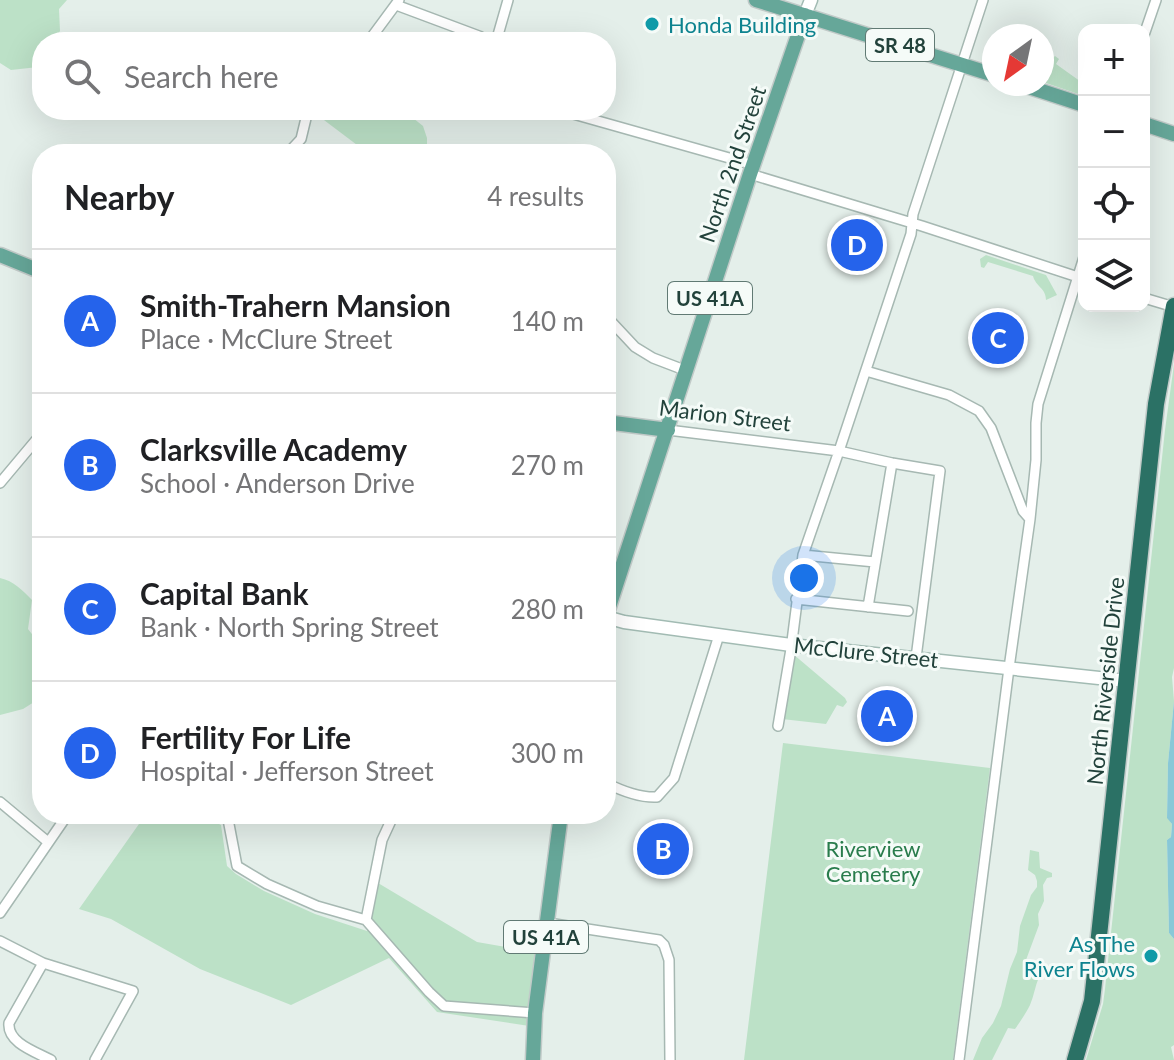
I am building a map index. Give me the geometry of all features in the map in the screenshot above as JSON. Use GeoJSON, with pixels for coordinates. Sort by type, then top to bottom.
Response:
{"type":"FeatureCollection","features":[{"type":"Feature","properties":{"kind":"highway","name":"North Riverside Drive"},"geometry":{"type":"LineString","coordinates":[[1075,1060],[1092,1001],[1156,404],[1174,307]]}},
{"type":"Feature","properties":{"kind":"main road"},"geometry":{"type":"LineString","coordinates":[[756,0],[805,15]]}},
{"type":"Feature","properties":{"kind":"main road","name":"North 2nd Street"},"geometry":{"type":"LineString","coordinates":[[616,567],[668,430],[811,0]]}},
{"type":"Feature","properties":{"kind":"main road","name":"SR 48"},"geometry":{"type":"LineString","coordinates":[[805,15],[982,71]]}},
{"type":"Feature","properties":{"kind":"main road"},"geometry":{"type":"LineString","coordinates":[[1054,95],[1078,103]]}},
{"type":"Feature","properties":{"kind":"main road"},"geometry":{"type":"LineString","coordinates":[[1150,126],[1174,134]]}},
{"type":"Feature","properties":{"kind":"main road"},"geometry":{"type":"LineString","coordinates":[[0,255],[32,268]]}},
{"type":"Feature","properties":{"kind":"main road","name":"Marion Street"},"geometry":{"type":"LineString","coordinates":[[616,423],[668,430]]}},
{"type":"Feature","properties":{"kind":"main road","name":"McClure Street"},"geometry":{"type":"LineString","coordinates":[[616,620],[791,645],[1127,681]]}},
{"type":"Feature","properties":{"kind":"main road","name":"US 41A"},"geometry":{"type":"LineString","coordinates":[[533,1060],[535,1013],[560,824]]}},
{"type":"Feature","properties":{"kind":"street"},"geometry":{"type":"LineString","coordinates":[[499,32],[508,0]]}},
{"type":"Feature","properties":{"kind":"street"},"geometry":{"type":"LineString","coordinates":[[778,726],[803,555],[911,234],[983,0]]}},
{"type":"Feature","properties":{"kind":"street"},"geometry":{"type":"LineString","coordinates":[[1148,24],[1156,0]]}},
{"type":"Feature","properties":{"kind":"street"},"geometry":{"type":"LineString","coordinates":[[375,32],[397,2],[469,32]]}},
{"type":"Feature","properties":{"kind":"street"},"geometry":{"type":"LineString","coordinates":[[296,144],[301,139],[306,120]]}},
{"type":"Feature","properties":{"kind":"street"},"geometry":{"type":"LineString","coordinates":[[591,120],[1078,277]]}},
{"type":"Feature","properties":{"kind":"street"},"geometry":{"type":"LineString","coordinates":[[959,1060],[1030,519],[1038,404],[1055,343],[1078,286]]}},
{"type":"Feature","properties":{"kind":"street"},"geometry":{"type":"LineString","coordinates":[[1150,300],[1174,307]]}},
{"type":"Feature","properties":{"kind":"street"},"geometry":{"type":"LineString","coordinates":[[616,327],[635,347],[653,358],[687,371]]}},
{"type":"Feature","properties":{"kind":"street"},"geometry":{"type":"LineString","coordinates":[[866,371],[949,395],[979,411],[991,428],[1023,511],[1030,519]]}},
{"type":"Feature","properties":{"kind":"street","name":"Marion Street"},"geometry":{"type":"LineString","coordinates":[[668,430],[839,451],[940,471],[916,658]]}},
{"type":"Feature","properties":{"kind":"street"},"geometry":{"type":"LineString","coordinates":[[0,483],[32,445]]}},
{"type":"Feature","properties":{"kind":"street"},"geometry":{"type":"LineString","coordinates":[[868,607],[892,463]]}},
{"type":"Feature","properties":{"kind":"street"},"geometry":{"type":"LineString","coordinates":[[803,555],[875,562]]}},
{"type":"Feature","properties":{"kind":"street"},"geometry":{"type":"LineString","coordinates":[[796,599],[908,611]]}},
{"type":"Feature","properties":{"kind":"street"},"geometry":{"type":"LineString","coordinates":[[616,788],[647,798],[657,797],[674,778],[719,635]]}},
{"type":"Feature","properties":{"kind":"street"},"geometry":{"type":"LineString","coordinates":[[0,802],[48,842]]}},
{"type":"Feature","properties":{"kind":"street"},"geometry":{"type":"LineString","coordinates":[[0,913],[61,824]]}},
{"type":"Feature","properties":{"kind":"street"},"geometry":{"type":"LineString","coordinates":[[229,824],[237,866],[267,884],[317,906],[366,920],[444,1006],[535,1013]]}},
{"type":"Feature","properties":{"kind":"street"},"geometry":{"type":"LineString","coordinates":[[366,920],[382,840],[389,824]]}},
{"type":"Feature","properties":{"kind":"street"},"geometry":{"type":"LineString","coordinates":[[548,923],[659,940],[664,945],[669,960],[670,1060]]}},
{"type":"Feature","properties":{"kind":"street"},"geometry":{"type":"LineString","coordinates":[[0,941],[43,963],[133,991],[95,1060]]}},
{"type":"Feature","properties":{"kind":"street"},"geometry":{"type":"LineString","coordinates":[[43,963],[8,1030],[13,1039],[51,1060]]}},
{"type":"Feature","properties":{"kind":"green space"},"geometry":{"type":"Polygon","coordinates":[[[0,0],[67,0],[59,9],[59,32],[32,32],[32,68],[11,70],[0,63],[0,0]]]}},
{"type":"Feature","properties":{"kind":"green space"},"geometry":{"type":"Polygon","coordinates":[[[1054,57],[1059,59],[1056,64],[1078,80],[1078,94],[1054,86],[1054,57]]]}},
{"type":"Feature","properties":{"kind":"green space"},"geometry":{"type":"Polygon","coordinates":[[[324,120],[416,120],[423,126],[427,138],[427,144],[356,144],[324,120]]]}},
{"type":"Feature","properties":{"kind":"green space"},"geometry":{"type":"Polygon","coordinates":[[[986,255],[1046,275],[1057,295],[1046,300],[1033,276],[988,262],[984,268],[981,267],[980,259],[986,255]]]}},
{"type":"Feature","properties":{"kind":"green space"},"geometry":{"type":"Polygon","coordinates":[[[1174,364],[1174,701],[1167,817],[1172,824],[1171,837],[1167,840],[1169,933],[1174,939],[1174,1045],[1171,1047],[1174,1060],[1086,1060],[1105,989],[1174,364]]]}},
{"type":"Feature","properties":{"kind":"green space"},"geometry":{"type":"Polygon","coordinates":[[[0,578],[14,584],[32,600],[28,629],[32,634],[32,703],[0,715],[0,578]]]}},
{"type":"Feature","properties":{"kind":"green space"},"geometry":{"type":"Polygon","coordinates":[[[793,654],[847,702],[843,707],[837,705],[826,724],[782,719],[793,654]]]}},
{"type":"Feature","properties":{"kind":"green space","name":"Riverview Cemetery"},"geometry":{"type":"Polygon","coordinates":[[[783,743],[990,768],[953,1060],[744,1060],[783,743]]]}},
{"type":"Feature","properties":{"kind":"green space"},"geometry":{"type":"Polygon","coordinates":[[[139,824],[219,824],[227,866],[264,891],[315,914],[367,931],[378,883],[477,942],[547,954],[536,1027],[437,1012],[389,958],[291,1005],[200,969],[111,919],[79,909],[139,824]]]}},
{"type":"Feature","properties":{"kind":"green space"},"geometry":{"type":"Polygon","coordinates":[[[1030,850],[1039,852],[1040,868],[1052,873],[1043,885],[1044,901],[1038,914],[1039,925],[1023,968],[1024,973],[1039,977],[1027,1011],[1015,1029],[1008,1028],[992,1060],[973,1060],[1001,1006],[1017,952],[1020,926],[1037,887],[1035,875],[1028,870],[1030,850]]]}},
{"type":"Feature","properties":{"kind":"water"},"geometry":{"type":"Polygon","coordinates":[[[1174,701],[1174,939],[1169,933],[1167,840],[1171,837],[1172,824],[1167,818],[1174,701]]]}},
{"type":"Feature","properties":{"kind":"place","name":"Honda Building"},"geometry":{"type":"Point","coordinates":[652,24]}},
{"type":"Feature","properties":{"kind":"place","name":"Fertility For Life"},"geometry":{"type":"Point","coordinates":[857,245]}},
{"type":"Feature","properties":{"kind":"place","name":"Capital Bank"},"geometry":{"type":"Point","coordinates":[998,338]}},
{"type":"Feature","properties":{"kind":"place","name":"Smith-Trahern Mansion"},"geometry":{"type":"Point","coordinates":[887,716]}},
{"type":"Feature","properties":{"kind":"place","name":"Clarksville Academy"},"geometry":{"type":"Point","coordinates":[663,849]}},
{"type":"Feature","properties":{"kind":"place","name":"As The River Flows"},"geometry":{"type":"Point","coordinates":[1151,956]}}]}
